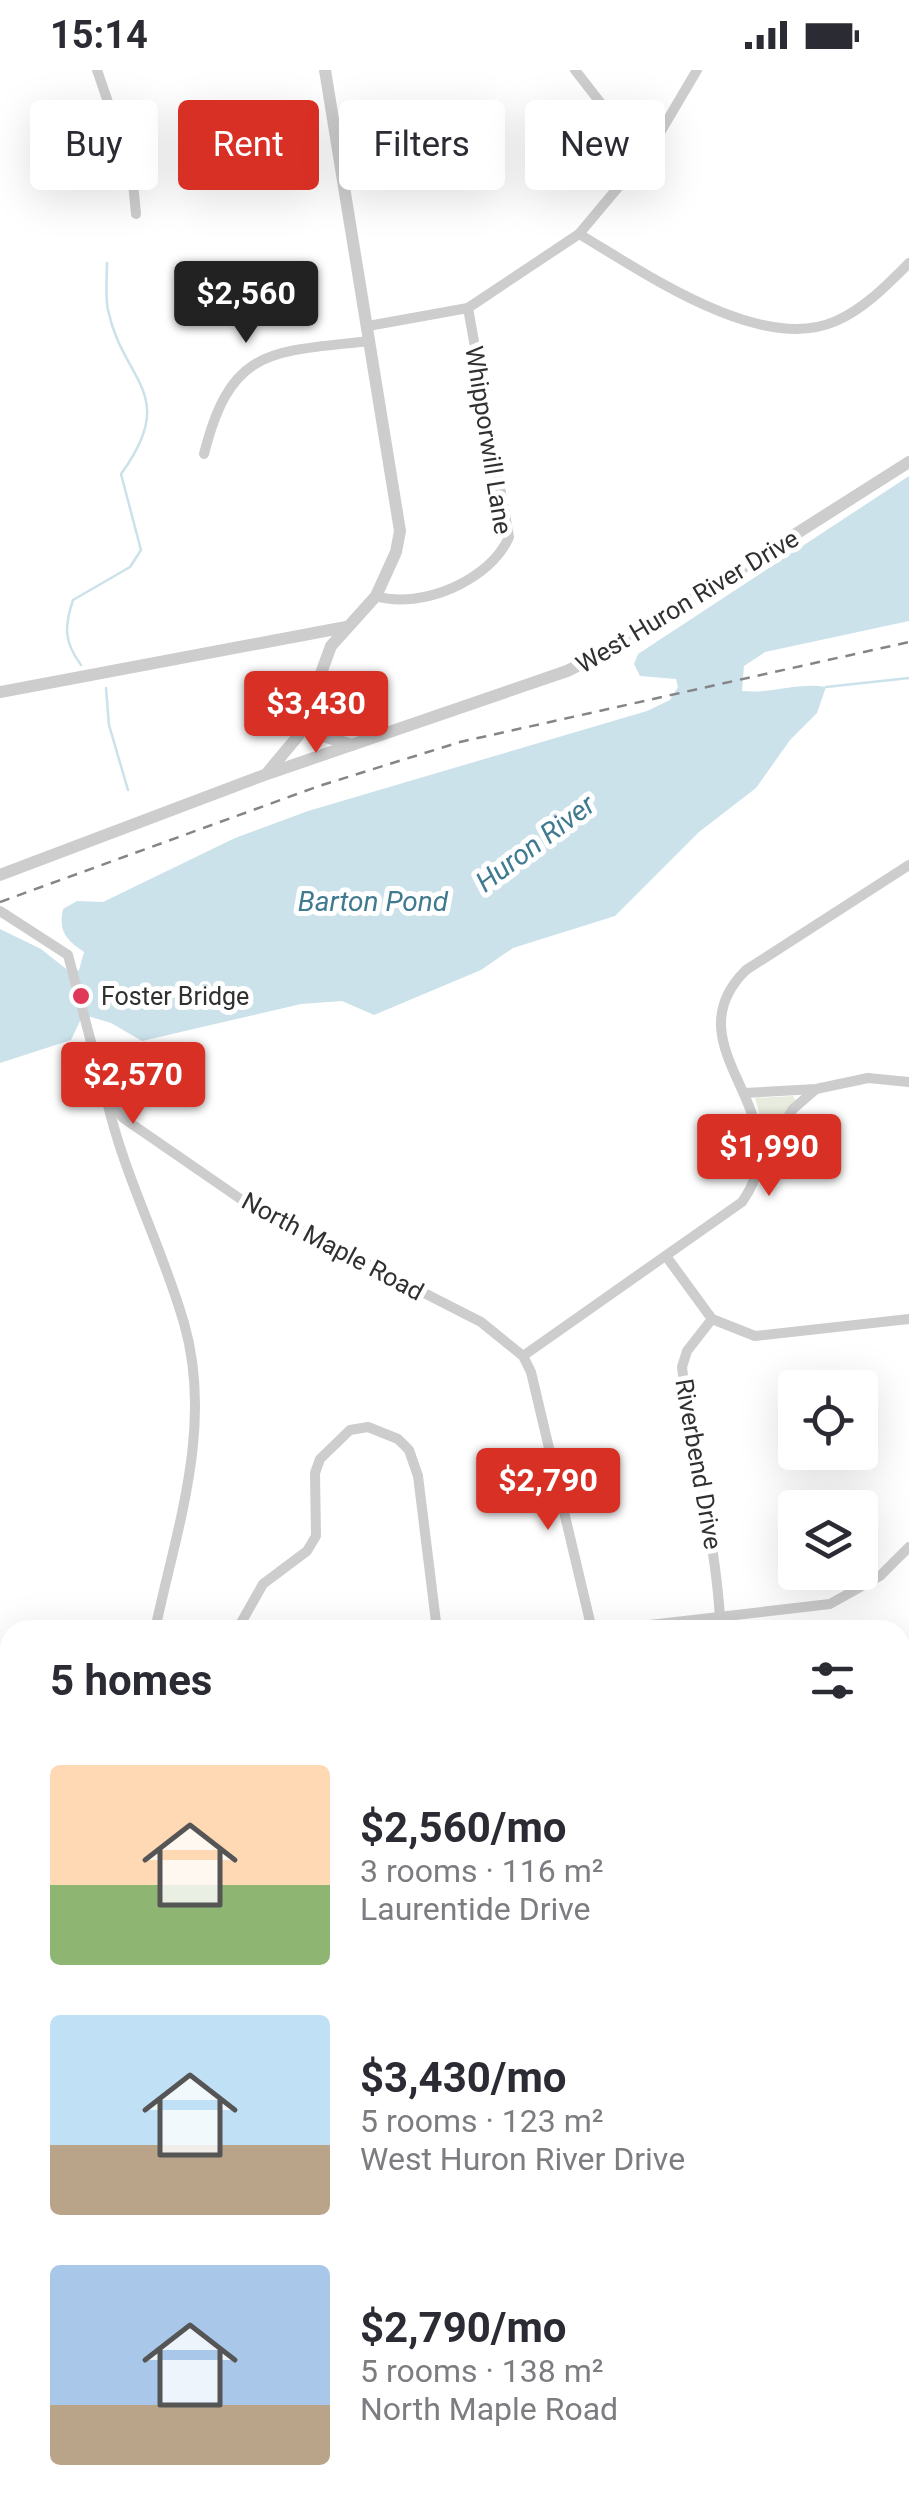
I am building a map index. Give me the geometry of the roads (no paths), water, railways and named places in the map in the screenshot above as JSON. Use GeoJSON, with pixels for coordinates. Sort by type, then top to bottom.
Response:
{"type":"FeatureCollection","features":[{"type":"Feature","properties":{"kind":"street"},"geometry":{"type":"LineString","coordinates":[[97,70],[132,172],[136,214]]}},
{"type":"Feature","properties":{"kind":"street"},"geometry":{"type":"LineString","coordinates":[[266,774],[287,754],[308,715],[322,666],[346,627],[376,596],[396,552],[400,531],[325,70]]}},
{"type":"Feature","properties":{"kind":"street"},"geometry":{"type":"LineString","coordinates":[[575,70],[598,100]]}},
{"type":"Feature","properties":{"kind":"street"},"geometry":{"type":"LineString","coordinates":[[665,124],[697,70]]}},
{"type":"Feature","properties":{"kind":"street"},"geometry":{"type":"LineString","coordinates":[[204,454],[216,406],[240,374],[280,354],[468,308],[579,234],[616,190]]}},
{"type":"Feature","properties":{"kind":"street"},"geometry":{"type":"LineString","coordinates":[[579,234],[672,288],[730,314],[806,327],[836,321],[856,310],[909,263]]}},
{"type":"Feature","properties":{"kind":"street","name":"Whipporwill Lane"},"geometry":{"type":"LineString","coordinates":[[376,596],[412,599],[464,581],[494,563],[509,536],[468,308]]}},
{"type":"Feature","properties":{"kind":"street","name":"West Huron River Drive"},"geometry":{"type":"LineString","coordinates":[[0,875],[266,774],[509,695],[610,650],[909,462]]}},
{"type":"Feature","properties":{"kind":"street"},"geometry":{"type":"LineString","coordinates":[[0,692],[346,627]]}},
{"type":"Feature","properties":{"kind":"street"},"geometry":{"type":"LineString","coordinates":[[308,715],[320,734],[339,744],[361,746]]}},
{"type":"Feature","properties":{"kind":"street"},"geometry":{"type":"LineString","coordinates":[[763,1156],[720,1030],[722,1005],[730,986],[746,970],[909,864]]}},
{"type":"Feature","properties":{"kind":"street"},"geometry":{"type":"LineString","coordinates":[[0,911],[60,946],[74,966],[125,1168],[185,1326],[192,1379],[188,1493],[156,1620]]}},
{"type":"Feature","properties":{"kind":"street"},"geometry":{"type":"LineString","coordinates":[[744,1093],[816,1089],[868,1078],[909,1082]]}},
{"type":"Feature","properties":{"kind":"street"},"geometry":{"type":"LineString","coordinates":[[590,1620],[532,1372],[524,1356],[742,1202],[754,1184],[763,1156],[794,1109],[816,1089]]}},
{"type":"Feature","properties":{"kind":"street","name":"North Maple Road"},"geometry":{"type":"LineString","coordinates":[[105,1095],[122,1118],[242,1200],[481,1322],[524,1356]]}},
{"type":"Feature","properties":{"kind":"street"},"geometry":{"type":"LineString","coordinates":[[666,1256],[712,1319],[755,1336],[909,1319]]}},
{"type":"Feature","properties":{"kind":"street","name":"Riverbend Drive"},"geometry":{"type":"LineString","coordinates":[[712,1319],[687,1351],[682,1367],[703,1514],[717,1568],[720,1618]]}},
{"type":"Feature","properties":{"kind":"street"},"geometry":{"type":"LineString","coordinates":[[243,1620],[263,1584],[307,1551],[316,1536],[315,1473],[320,1459],[350,1430],[368,1427],[398,1439],[409,1450],[418,1476],[436,1620]]}},
{"type":"Feature","properties":{"kind":"street"},"geometry":{"type":"LineString","coordinates":[[701,1620],[830,1604],[869,1584],[909,1547]]}},
{"type":"Feature","properties":{"kind":"water","name":"Barton Pond"},"geometry":{"type":"Polygon","coordinates":[[[909,476],[909,621],[765,652],[744,666],[742,691],[826,687],[817,713],[790,740],[756,788],[699,832],[615,916],[513,948],[481,970],[374,1015],[342,1001],[301,1004],[142,1041],[111,1023],[91,1017],[81,1019],[71,1040],[0,1063],[0,929],[41,949],[70,972],[79,970],[84,952],[68,939],[62,923],[63,909],[77,901],[103,902],[235,838],[308,811],[647,711],[670,700],[678,687],[676,679],[640,676],[634,664],[638,654],[909,476]]]}},
{"type":"Feature","properties":{"kind":"waterway"},"geometry":{"type":"LineString","coordinates":[[81,665],[67,634],[73,600],[130,567],[141,550],[121,474],[138,447],[146,424],[147,405],[108,310],[107,263]]}},
{"type":"Feature","properties":{"kind":"waterway"},"geometry":{"type":"LineString","coordinates":[[826,687],[909,678]]}},
{"type":"Feature","properties":{"kind":"waterway"},"geometry":{"type":"LineString","coordinates":[[106,688],[109,725],[128,790]]}},
{"type":"Feature","properties":{"kind":"railway"},"geometry":{"type":"LineString","coordinates":[[0,902],[319,786],[460,742],[909,642]]}},
{"type":"Feature","properties":{"kind":"place","name":"Foster Bridge"},"geometry":{"type":"Point","coordinates":[81,996]}},
{"type":"Feature","properties":{"kind":"water label","name":"Huron River"},"geometry":{"type":"Point","coordinates":[535,843]}}]}
